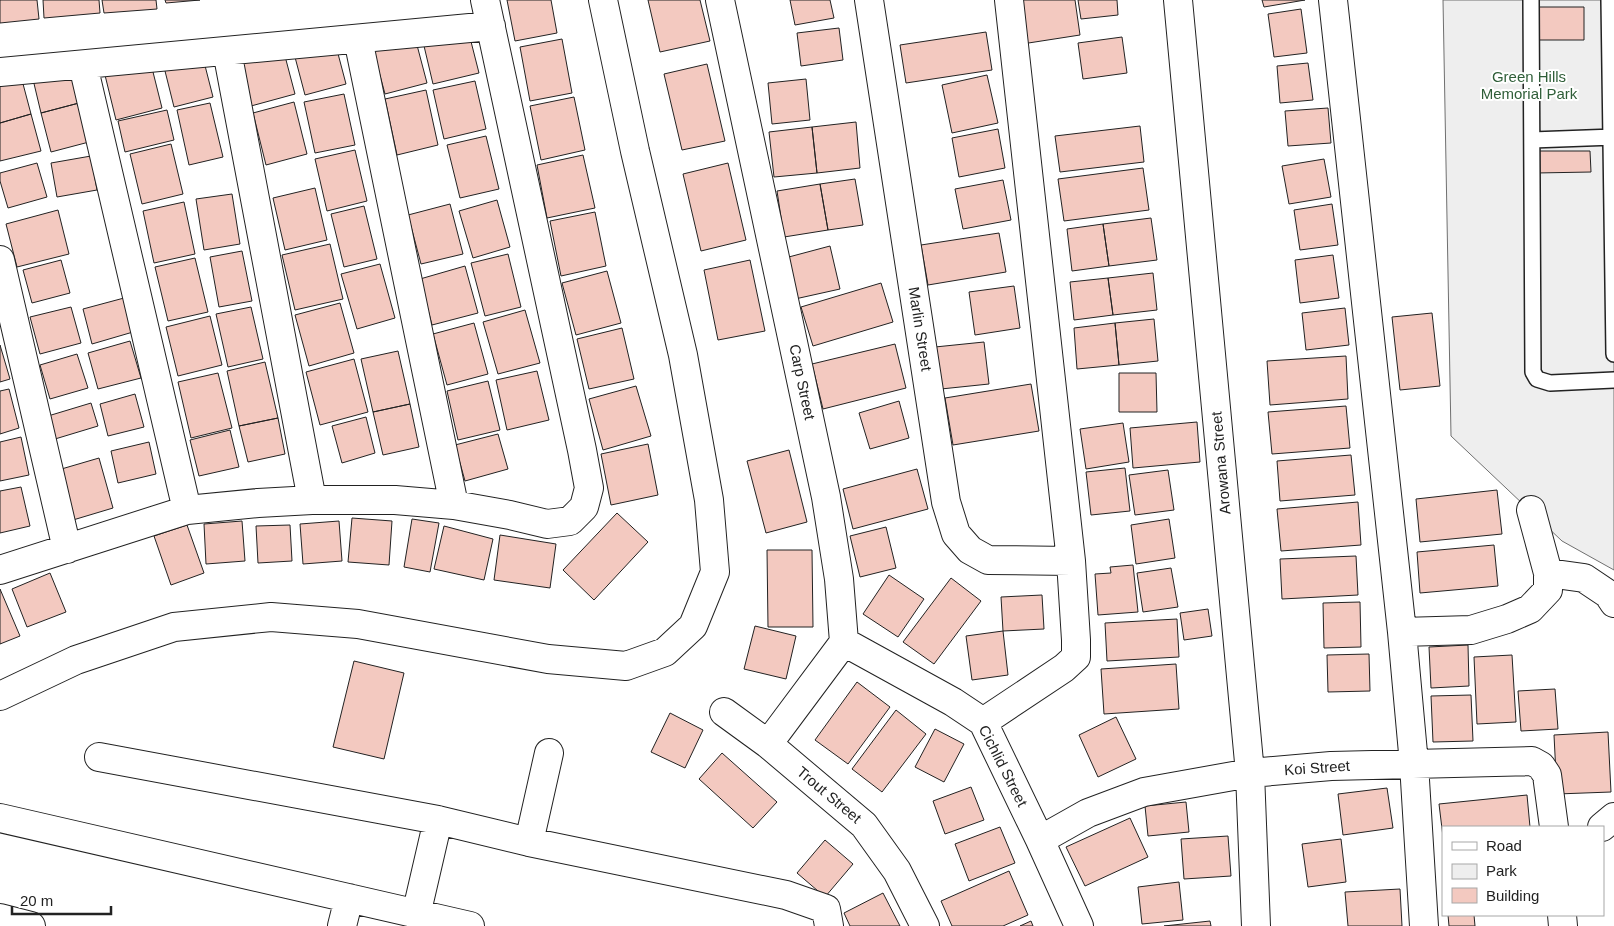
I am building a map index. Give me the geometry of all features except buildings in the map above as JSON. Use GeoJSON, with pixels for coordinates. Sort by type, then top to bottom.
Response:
{"type":"FeatureCollection","features":[{"type":"Feature","properties":{"kind":"street"},"geometry":{"type":"LineString","coordinates":[[0,696],[76,660],[174,627],[271,617],[358,624],[548,659],[626,666],[665,652],[693,626],[716,572],[709,500],[683,355],[635,151],[603,0]]}},
{"type":"Feature","properties":{"kind":"street","name":"Carp Street"},"geometry":{"type":"LineString","coordinates":[[720,0],[826,497],[839,579],[844,642]]}},
{"type":"Feature","properties":{"kind":"street","name":"Marlin Street"},"geometry":{"type":"LineString","coordinates":[[869,0],[946,502],[956,534],[970,550],[988,560],[1071,561]]}},
{"type":"Feature","properties":{"kind":"street"},"geometry":{"type":"LineString","coordinates":[[983,722],[1064,668],[1076,657],[1071,561],[1009,0]]}},
{"type":"Feature","properties":{"kind":"street","name":"Arowana Street"},"geometry":{"type":"LineString","coordinates":[[1178,0],[1250,773],[1256,926]]}},
{"type":"Feature","properties":{"kind":"street"},"geometry":{"type":"LineString","coordinates":[[1334,0],[1402,632],[1414,764],[1424,926]]}},
{"type":"Feature","properties":{"kind":"street"},"geometry":{"type":"LineString","coordinates":[[0,72],[358,39],[488,13],[589,488],[584,507],[570,521],[547,524],[454,505],[396,500],[312,500],[187,510],[0,570]]}},
{"type":"Feature","properties":{"kind":"street"},"geometry":{"type":"LineString","coordinates":[[358,39],[454,505]]}},
{"type":"Feature","properties":{"kind":"street"},"geometry":{"type":"LineString","coordinates":[[226,51],[312,500]]}},
{"type":"Feature","properties":{"kind":"street"},"geometry":{"type":"LineString","coordinates":[[83,65],[187,510]]}},
{"type":"Feature","properties":{"kind":"street"},"geometry":{"type":"LineString","coordinates":[[0,260],[67,549]]}},
{"type":"Feature","properties":{"kind":"street"},"geometry":{"type":"LineString","coordinates":[[1402,632],[1471,630],[1507,619],[1530,609],[1548,590],[1548,573],[1531,510]]}},
{"type":"Feature","properties":{"kind":"street"},"geometry":{"type":"LineString","coordinates":[[1548,573],[1584,578],[1608,594],[1614,603]]}},
{"type":"Feature","properties":{"kind":"street"},"geometry":{"type":"LineString","coordinates":[[768,744],[844,642]]}},
{"type":"Feature","properties":{"kind":"street","name":"Cichlid Street"},"geometry":{"type":"LineString","coordinates":[[844,642],[953,702],[983,722],[1079,926]]}},
{"type":"Feature","properties":{"kind":"street","name":"Trout Street"},"geometry":{"type":"LineString","coordinates":[[724,712],[768,744],[864,825],[897,872],[925,926]]}},
{"type":"Feature","properties":{"kind":"street"},"geometry":{"type":"LineString","coordinates":[[529,842],[549,753]]}},
{"type":"Feature","properties":{"kind":"street"},"geometry":{"type":"LineString","coordinates":[[99,757],[438,820],[529,842],[786,895],[826,909],[829,926]]}},
{"type":"Feature","properties":{"kind":"street","name":"Koi Street"},"geometry":{"type":"LineString","coordinates":[[1040,840],[1088,813],[1144,792],[1250,773],[1331,766],[1532,761],[1541,766],[1547,774],[1554,826]]}},
{"type":"Feature","properties":{"kind":"street"},"geometry":{"type":"LineString","coordinates":[[1603,826],[1614,817]]}},
{"type":"Feature","properties":{"kind":"street"},"geometry":{"type":"LineString","coordinates":[[0,818],[470,926]]}},
{"type":"Feature","properties":{"kind":"street"},"geometry":{"type":"LineString","coordinates":[[416,915],[438,820]]}},
{"type":"Feature","properties":{"kind":"street"},"geometry":{"type":"LineString","coordinates":[[342,926],[349,898]]}},
{"type":"Feature","properties":{"kind":"street"},"geometry":{"type":"LineString","coordinates":[[0,918],[30,926]]}},
{"type":"Feature","properties":{"kind":"lane"},"geometry":{"type":"LineString","coordinates":[[1531,0],[1533,372],[1536,379],[1542,382],[1614,380]]}},
{"type":"Feature","properties":{"kind":"lane"},"geometry":{"type":"LineString","coordinates":[[1609,0],[1613,137],[1614,354]]}},
{"type":"Feature","properties":{"kind":"lane"},"geometry":{"type":"LineString","coordinates":[[1532,140],[1613,137]]}},
{"type":"Feature","properties":{"kind":"green space","name":"Green Hills Memorial Park"},"geometry":{"type":"Polygon","coordinates":[[[1443,0],[1614,0],[1614,570],[1562,541],[1451,436],[1443,0]]]}}]}
